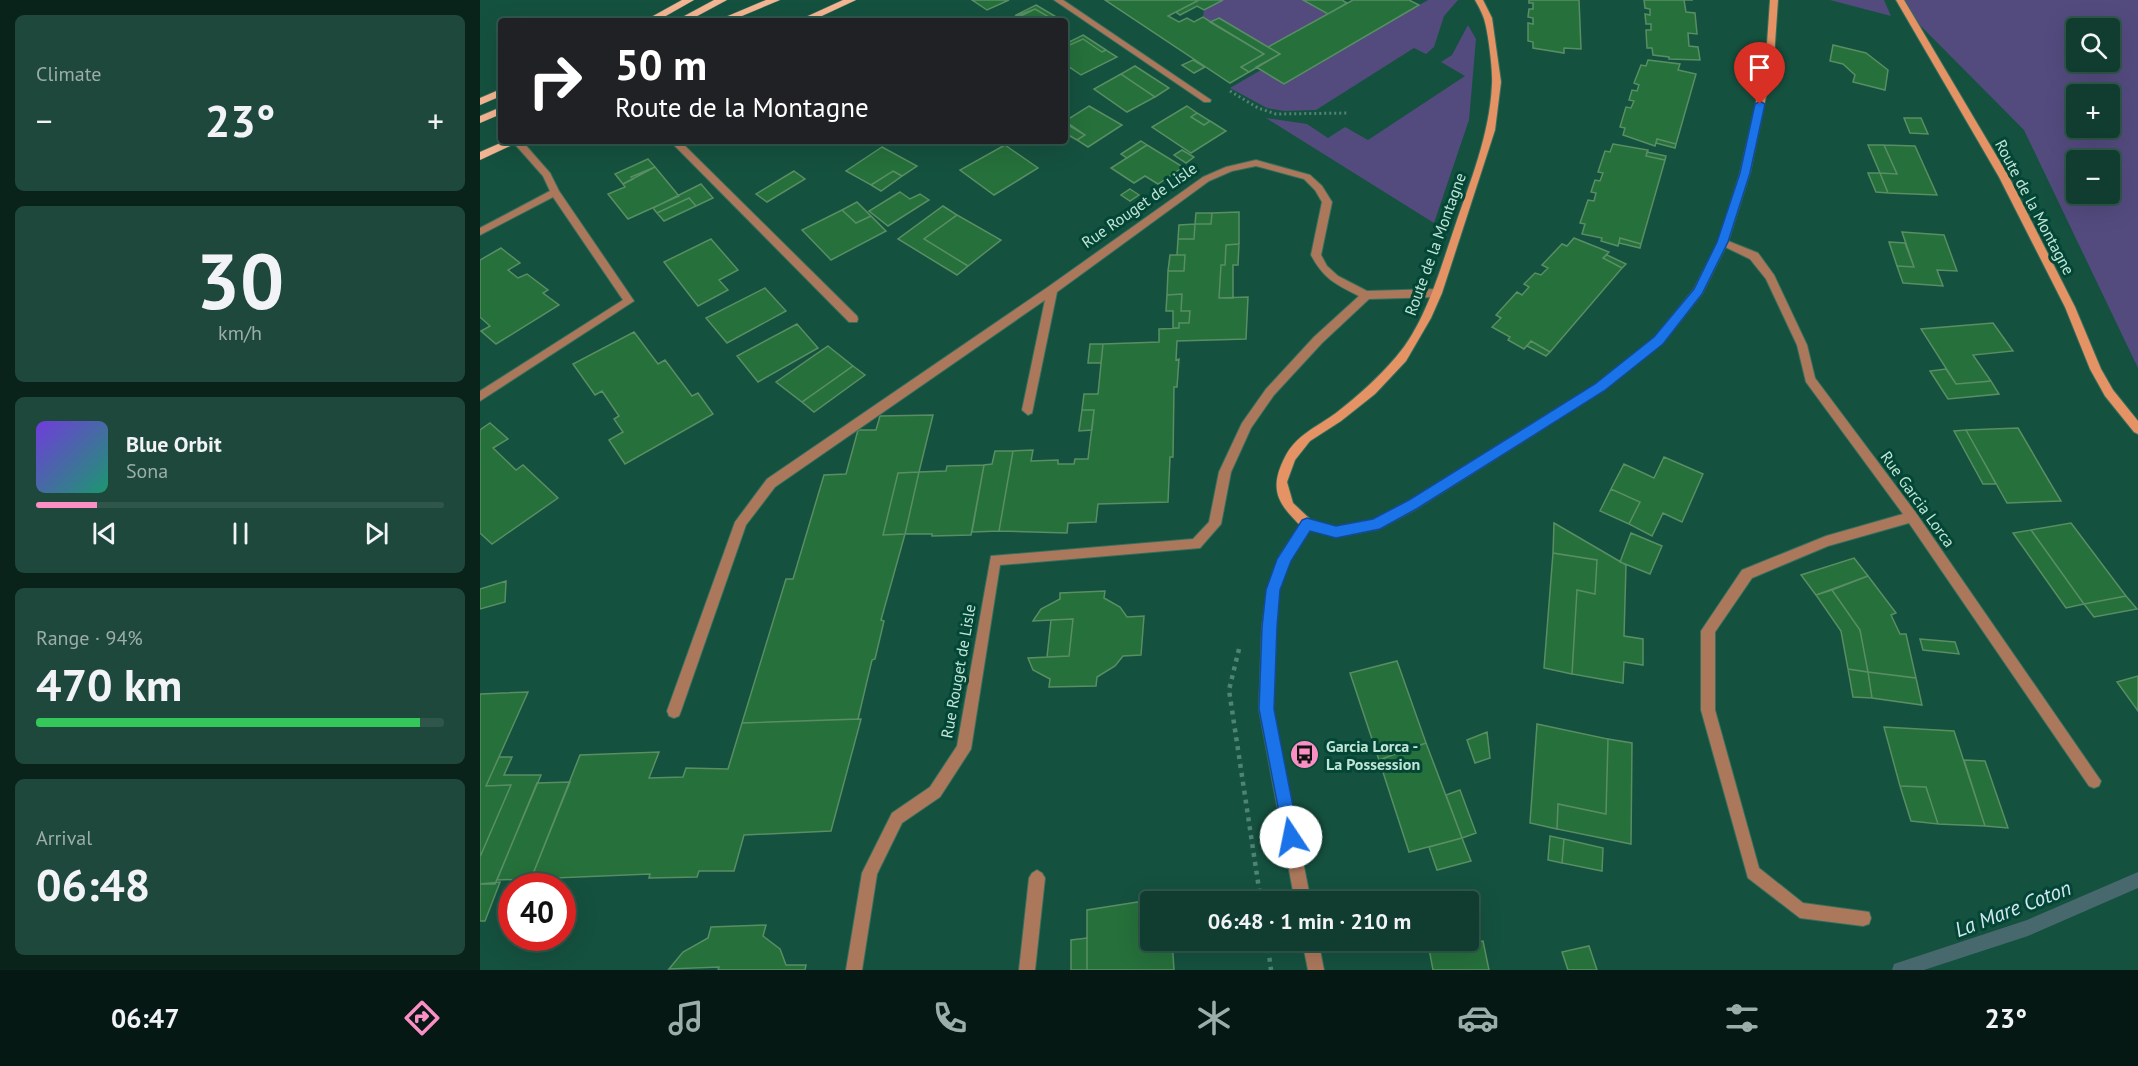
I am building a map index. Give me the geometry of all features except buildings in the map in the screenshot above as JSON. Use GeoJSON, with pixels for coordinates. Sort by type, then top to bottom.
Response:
{"type":"FeatureCollection","features":[{"type":"Feature","properties":{"kind":"main road"},"geometry":{"type":"LineString","coordinates":[[655,18],[689,0]]}},
{"type":"Feature","properties":{"kind":"main road"},"geometry":{"type":"LineString","coordinates":[[686,18],[722,0]]}},
{"type":"Feature","properties":{"kind":"main road"},"geometry":{"type":"LineString","coordinates":[[729,18],[775,0]]}},
{"type":"Feature","properties":{"kind":"main road"},"geometry":{"type":"LineString","coordinates":[[809,18],[852,0]]}},
{"type":"Feature","properties":{"kind":"main road","name":"Route de la Montagne"},"geometry":{"type":"LineString","coordinates":[[1307,524],[1288,506],[1281,482],[1290,458],[1305,438],[1337,418],[1371,391],[1402,358],[1426,318],[1437,293],[1491,130],[1497,82],[1495,52],[1488,18],[1479,0]]}},
{"type":"Feature","properties":{"kind":"main road"},"geometry":{"type":"LineString","coordinates":[[1307,524],[1336,532],[1375,525],[1424,498],[1600,387],[1659,340],[1698,291],[1723,242],[1745,173],[1770,58],[1774,0]]}},
{"type":"Feature","properties":{"kind":"main road","name":"Route de la Montagne"},"geometry":{"type":"LineString","coordinates":[[1900,0],[2004,177],[2070,307],[2096,369],[2109,393],[2138,429]]}},
{"type":"Feature","properties":{"kind":"main road"},"geometry":{"type":"LineString","coordinates":[[480,102],[498,93]]}},
{"type":"Feature","properties":{"kind":"main road"},"geometry":{"type":"LineString","coordinates":[[480,120],[498,112]]}},
{"type":"Feature","properties":{"kind":"main road"},"geometry":{"type":"LineString","coordinates":[[480,156],[509,144]]}},
{"type":"Feature","properties":{"kind":"street"},"geometry":{"type":"LineString","coordinates":[[1058,0],[1207,100]]}},
{"type":"Feature","properties":{"kind":"street"},"geometry":{"type":"LineString","coordinates":[[480,397],[629,301],[555,192],[547,175],[519,144]]}},
{"type":"Feature","properties":{"kind":"street"},"geometry":{"type":"LineString","coordinates":[[678,144],[853,319]]}},
{"type":"Feature","properties":{"kind":"street","name":"Rue Rouget de Lisle"},"geometry":{"type":"LineString","coordinates":[[674,711],[741,522],[771,483],[1052,290],[1206,179],[1229,169],[1256,163],[1308,177],[1319,188],[1327,202],[1317,255],[1323,268],[1334,279],[1366,295],[1318,340],[1270,392],[1246,426],[1225,472],[1215,524],[1196,544],[995,560],[963,749],[935,792],[897,818],[870,873],[854,970]]}},
{"type":"Feature","properties":{"kind":"street"},"geometry":{"type":"LineString","coordinates":[[480,232],[555,192]]}},
{"type":"Feature","properties":{"kind":"street","name":"Rue Garcia Lorca"},"geometry":{"type":"LineString","coordinates":[[1723,242],[1754,256],[1770,278],[1802,345],[1810,379],[1912,517],[2094,781]]}},
{"type":"Feature","properties":{"kind":"street"},"geometry":{"type":"LineString","coordinates":[[1028,410],[1052,290]]}},
{"type":"Feature","properties":{"kind":"street"},"geometry":{"type":"LineString","coordinates":[[1366,295],[1437,293]]}},
{"type":"Feature","properties":{"kind":"street"},"geometry":{"type":"LineString","coordinates":[[1863,918],[1800,910],[1753,873],[1708,710],[1708,632],[1747,573],[1826,541],[1912,517]]}},
{"type":"Feature","properties":{"kind":"street"},"geometry":{"type":"LineString","coordinates":[[1301,891],[1266,709],[1269,627],[1273,590],[1284,559],[1307,524]]}},
{"type":"Feature","properties":{"kind":"street"},"geometry":{"type":"LineString","coordinates":[[1027,970],[1037,878]]}},
{"type":"Feature","properties":{"kind":"street"},"geometry":{"type":"LineString","coordinates":[[1312,951],[1316,970]]}},
{"type":"Feature","properties":{"kind":"path"},"geometry":{"type":"LineString","coordinates":[[1223,86],[1258,108],[1276,114],[1349,112]]}},
{"type":"Feature","properties":{"kind":"path"},"geometry":{"type":"LineString","coordinates":[[1239,647],[1229,690],[1259,891]]}},
{"type":"Feature","properties":{"kind":"path"},"geometry":{"type":"LineString","coordinates":[[1268,951],[1271,970]]}},
{"type":"Feature","properties":{"kind":"shaded area"},"geometry":{"type":"Polygon","coordinates":[[[1223,0],[1303,0],[1328,14],[1268,47],[1219,18],[1210,22],[1203,17],[1204,10],[1223,0]]]}},
{"type":"Feature","properties":{"kind":"shaded area"},"geometry":{"type":"Polygon","coordinates":[[[1428,0],[1458,0],[1444,16],[1434,47],[1426,54],[1414,48],[1316,110],[1284,111],[1267,108],[1230,88],[1261,70],[1284,84],[1428,0]]]}},
{"type":"Feature","properties":{"kind":"shaded area"},"geometry":{"type":"Polygon","coordinates":[[[1830,0],[1884,0],[1891,16],[1830,0]]]}},
{"type":"Feature","properties":{"kind":"shaded area"},"geometry":{"type":"Polygon","coordinates":[[[1895,0],[2138,0],[2138,368],[2024,130],[1895,0]]]}},
{"type":"Feature","properties":{"kind":"shaded area"},"geometry":{"type":"Polygon","coordinates":[[[1468,25],[1476,39],[1469,120],[1434,223],[1266,118],[1307,124],[1328,138],[1345,127],[1368,140],[1465,76],[1441,62],[1452,55],[1468,25]]]}},
{"type":"Feature","properties":{"kind":"waterway","name":"La Mare Coton"},"geometry":{"type":"LineString","coordinates":[[1900,970],[2028,928],[2138,880]]}},
{"type":"Feature","properties":{"kind":"place","name":"Garcia Lorca - La Possession"},"geometry":{"type":"Point","coordinates":[1305,755]}},
{"type":"Feature","properties":{"kind":"route"},"geometry":{"type":"LineString","coordinates":[[1291,837],[1266,709],[1269,627],[1273,590],[1284,559],[1307,524],[1336,532],[1375,525],[1414,504],[1600,387],[1659,340],[1698,291],[1723,242],[1745,173],[1760,104]]}}]}
